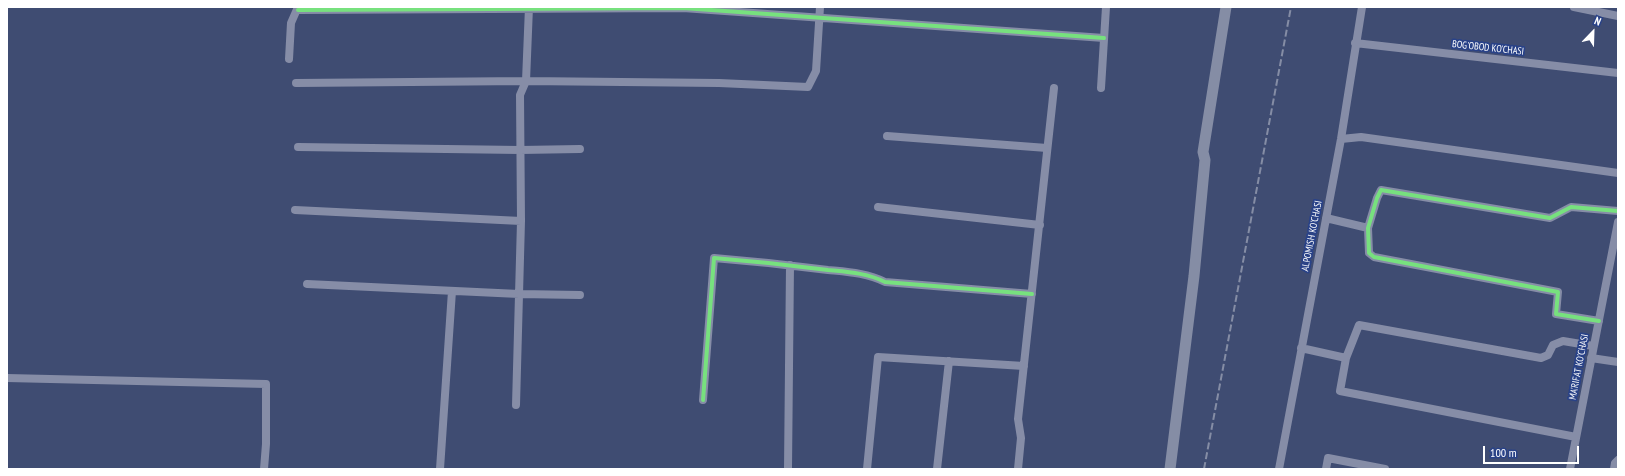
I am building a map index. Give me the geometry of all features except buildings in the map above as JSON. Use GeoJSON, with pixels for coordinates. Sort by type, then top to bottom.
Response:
{"type":"FeatureCollection","features":[{"type":"Feature","properties":{"kind":"main road"},"geometry":{"type":"LineString","coordinates":[[1170,469],[1194,276],[1205,160],[1203,152],[1226,7]]}},
{"type":"Feature","properties":{"kind":"main road"},"geometry":{"type":"LineString","coordinates":[[1205,160],[1209,153],[1231,7]]}},
{"type":"Feature","properties":{"kind":"street"},"geometry":{"type":"LineString","coordinates":[[296,83],[526,81],[719,83],[808,87],[816,71],[820,7]]}},
{"type":"Feature","properties":{"kind":"street"},"geometry":{"type":"LineString","coordinates":[[1101,88],[1106,7]]}},
{"type":"Feature","properties":{"kind":"street","name":"ALPOMISH KO'CHASI"},"geometry":{"type":"LineString","coordinates":[[1279,469],[1341,139],[1355,43],[1362,7]]}},
{"type":"Feature","properties":{"kind":"street"},"geometry":{"type":"LineString","coordinates":[[1574,7],[1618,16]]}},
{"type":"Feature","properties":{"kind":"street"},"geometry":{"type":"LineString","coordinates":[[516,405],[521,221],[520,95],[526,81],[529,8]]}},
{"type":"Feature","properties":{"kind":"street"},"geometry":{"type":"LineString","coordinates":[[289,59],[291,24],[298,9],[683,8],[1104,38]]}},
{"type":"Feature","properties":{"kind":"street","name":"BOG'OBOD KO'CHASI"},"geometry":{"type":"LineString","coordinates":[[1355,43],[1618,73]]}},
{"type":"Feature","properties":{"kind":"street"},"geometry":{"type":"LineString","coordinates":[[1018,469],[1021,438],[1018,419],[1054,88]]}},
{"type":"Feature","properties":{"kind":"street"},"geometry":{"type":"LineString","coordinates":[[887,136],[1048,148]]}},
{"type":"Feature","properties":{"kind":"street"},"geometry":{"type":"LineString","coordinates":[[1341,139],[1361,137],[1618,173]]}},
{"type":"Feature","properties":{"kind":"street"},"geometry":{"type":"LineString","coordinates":[[298,147],[520,150],[580,149]]}},
{"type":"Feature","properties":{"kind":"street"},"geometry":{"type":"LineString","coordinates":[[1599,320],[1556,314],[1558,292],[1374,257],[1370,253],[1368,228],[1381,190],[1550,218],[1571,207],[1618,212]]}},
{"type":"Feature","properties":{"kind":"street"},"geometry":{"type":"LineString","coordinates":[[878,207],[1040,225]]}},
{"type":"Feature","properties":{"kind":"street"},"geometry":{"type":"LineString","coordinates":[[295,210],[521,221]]}},
{"type":"Feature","properties":{"kind":"street"},"geometry":{"type":"LineString","coordinates":[[1326,218],[1368,228]]}},
{"type":"Feature","properties":{"kind":"street","name":"MA'RIFAT KO'CHASI"},"geometry":{"type":"LineString","coordinates":[[1570,469],[1618,224]]}},
{"type":"Feature","properties":{"kind":"street"},"geometry":{"type":"LineString","coordinates":[[703,400],[714,258],[790,265],[867,275],[885,282],[1032,294]]}},
{"type":"Feature","properties":{"kind":"street"},"geometry":{"type":"LineString","coordinates":[[788,469],[790,265]]}},
{"type":"Feature","properties":{"kind":"street"},"geometry":{"type":"LineString","coordinates":[[307,284],[519,294],[580,295]]}},
{"type":"Feature","properties":{"kind":"street"},"geometry":{"type":"LineString","coordinates":[[440,469],[452,291]]}},
{"type":"Feature","properties":{"kind":"street"},"geometry":{"type":"LineString","coordinates":[[1576,437],[1340,391],[1346,358],[1359,325],[1541,358],[1548,355],[1553,345],[1563,341],[1594,346]]}},
{"type":"Feature","properties":{"kind":"street"},"geometry":{"type":"LineString","coordinates":[[1301,348],[1346,358]]}},
{"type":"Feature","properties":{"kind":"street"},"geometry":{"type":"LineString","coordinates":[[867,469],[878,357],[1024,366]]}},
{"type":"Feature","properties":{"kind":"street"},"geometry":{"type":"LineString","coordinates":[[1591,358],[1618,362]]}},
{"type":"Feature","properties":{"kind":"street"},"geometry":{"type":"LineString","coordinates":[[937,469],[949,361]]}},
{"type":"Feature","properties":{"kind":"street"},"geometry":{"type":"LineString","coordinates":[[7,378],[266,384],[264,469]]}},
{"type":"Feature","properties":{"kind":"street"},"geometry":{"type":"LineString","coordinates":[[1326,469],[1328,458],[1385,469]]}},
{"type":"Feature","properties":{"kind":"street"},"geometry":{"type":"LineString","coordinates":[[1614,469],[1615,463],[1618,460]]}},
{"type":"Feature","properties":{"kind":"railway"},"geometry":{"type":"LineString","coordinates":[[1204,469],[1291,7]]}},
{"type":"Feature","properties":{"kind":"cycle path"},"geometry":{"type":"LineString","coordinates":[[298,10],[683,8],[1104,38]]}},
{"type":"Feature","properties":{"kind":"cycle path"},"geometry":{"type":"LineString","coordinates":[[1599,321],[1556,314],[1558,292],[1374,257],[1369,253],[1368,228],[1381,190],[1550,218],[1571,207],[1618,211]]}},
{"type":"Feature","properties":{"kind":"cycle path"},"geometry":{"type":"LineString","coordinates":[[703,400],[714,258],[850,272],[885,282],[1032,294]]}}]}
